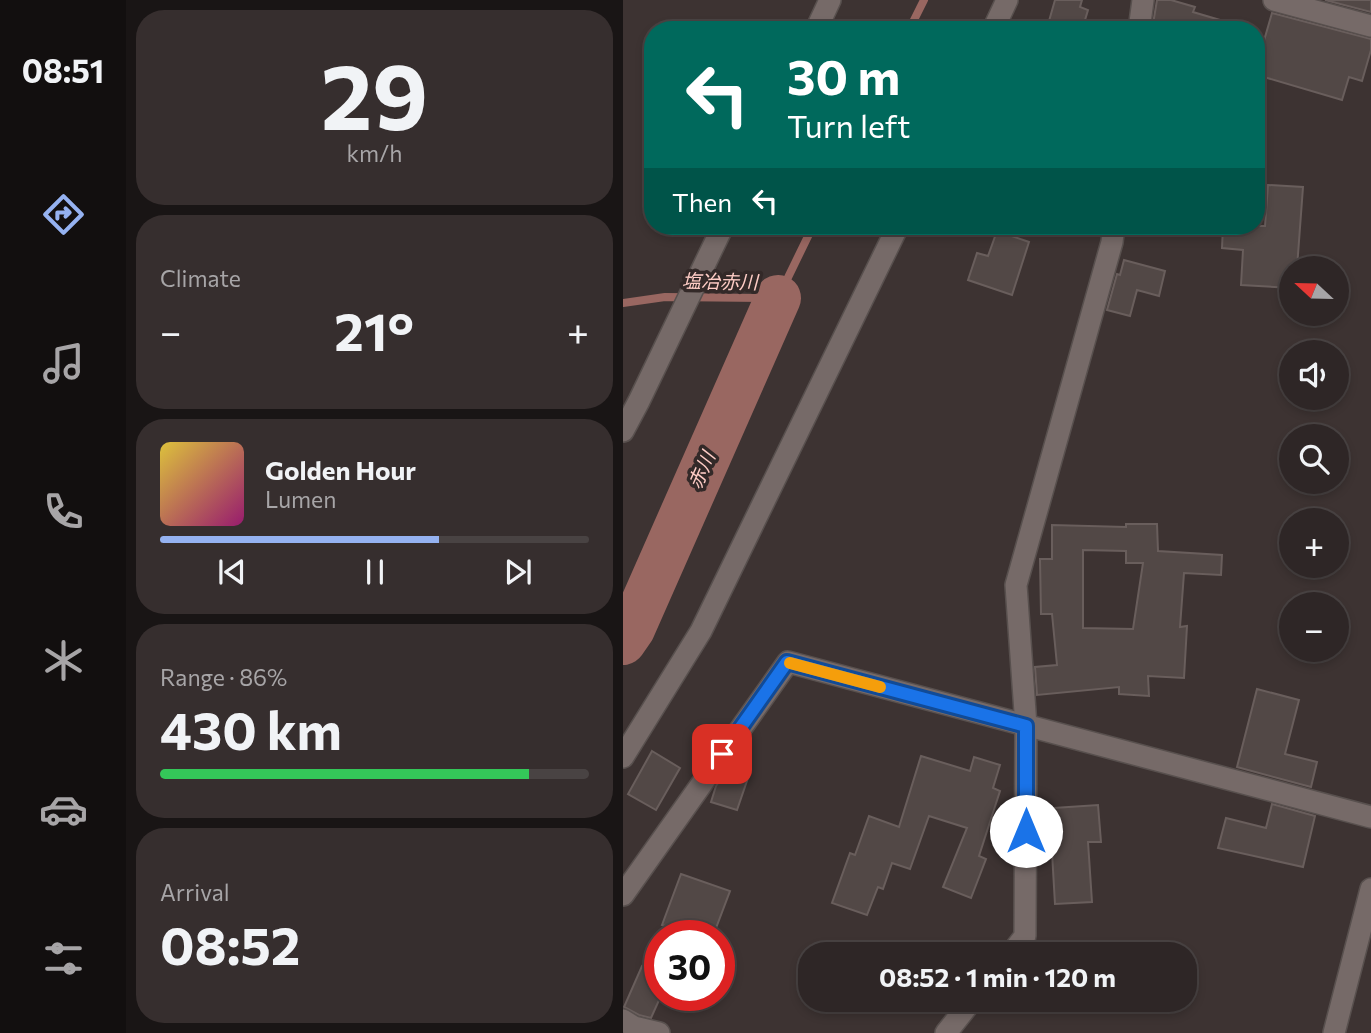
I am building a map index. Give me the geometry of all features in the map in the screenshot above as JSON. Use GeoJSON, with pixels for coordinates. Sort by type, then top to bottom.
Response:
{"type":"FeatureCollection","features":[{"type":"Feature","properties":{"kind":"street"},"geometry":{"type":"LineString","coordinates":[[820,21],[830,0]]}},
{"type":"Feature","properties":{"kind":"street"},"geometry":{"type":"LineString","coordinates":[[997,21],[1007,0]]}},
{"type":"Feature","properties":{"kind":"street"},"geometry":{"type":"LineString","coordinates":[[1140,21],[1143,0]]}},
{"type":"Feature","properties":{"kind":"street"},"geometry":{"type":"LineString","coordinates":[[1274,0],[1371,26]]}},
{"type":"Feature","properties":{"kind":"street"},"geometry":{"type":"LineString","coordinates":[[623,431],[719,235]]}},
{"type":"Feature","properties":{"kind":"street"},"geometry":{"type":"LineString","coordinates":[[623,757],[701,631],[894,235]]}},
{"type":"Feature","properties":{"kind":"street"},"geometry":{"type":"LineString","coordinates":[[1020,942],[1025,936],[1026,726],[1016,584],[1113,235]]}},
{"type":"Feature","properties":{"kind":"street"},"geometry":{"type":"LineString","coordinates":[[623,895],[787,662],[1371,817]]}},
{"type":"Feature","properties":{"kind":"street"},"geometry":{"type":"LineString","coordinates":[[1334,1033],[1371,889]]}},
{"type":"Feature","properties":{"kind":"street"},"geometry":{"type":"LineString","coordinates":[[946,1033],[963,1012]]}},
{"type":"Feature","properties":{"kind":"street"},"geometry":{"type":"LineString","coordinates":[[623,1020],[633,1027],[659,1033]]}},
{"type":"Feature","properties":{"kind":"building"},"geometry":{"type":"Polygon","coordinates":[[[1055,0],[1082,0],[1080,7],[1088,10],[1085,21],[1049,21],[1055,0]]]}},
{"type":"Feature","properties":{"kind":"building"},"geometry":{"type":"Polygon","coordinates":[[[1157,0],[1171,0],[1195,7],[1193,12],[1223,21],[1154,21],[1157,0]]]}},
{"type":"Feature","properties":{"kind":"building"},"geometry":{"type":"Polygon","coordinates":[[[1325,0],[1371,0],[1371,12],[1325,0]]]}},
{"type":"Feature","properties":{"kind":"building"},"geometry":{"type":"Polygon","coordinates":[[[1272,13],[1371,39],[1371,50],[1362,81],[1349,77],[1342,100],[1265,77],[1265,37],[1272,13]]]}},
{"type":"Feature","properties":{"kind":"building"},"geometry":{"type":"Polygon","coordinates":[[[1268,185],[1303,187],[1298,256],[1279,256],[1279,287],[1241,285],[1243,250],[1222,248],[1223,235],[1265,235],[1268,185]]]}},
{"type":"Feature","properties":{"kind":"building"},"geometry":{"type":"Polygon","coordinates":[[[996,235],[1009,235],[1029,242],[1012,295],[968,280],[977,253],[988,256],[996,235]]]}},
{"type":"Feature","properties":{"kind":"building"},"geometry":{"type":"Polygon","coordinates":[[[1124,260],[1165,271],[1159,296],[1137,290],[1130,316],[1107,310],[1117,274],[1120,275],[1124,260]]]}},
{"type":"Feature","properties":{"kind":"building"},"geometry":{"type":"Polygon","coordinates":[[[1126,524],[1157,524],[1158,551],[1222,555],[1221,575],[1184,573],[1180,627],[1187,626],[1184,678],[1148,676],[1149,696],[1119,694],[1119,687],[1037,695],[1035,667],[1057,665],[1052,614],[1041,614],[1040,559],[1052,559],[1052,525],[1126,527],[1126,524]],[[1083,550],[1083,628],[1133,629],[1143,563],[1126,563],[1126,551],[1083,550]]]}},
{"type":"Feature","properties":{"kind":"building"},"geometry":{"type":"Polygon","coordinates":[[[1257,689],[1299,700],[1285,754],[1317,762],[1311,787],[1237,767],[1257,689]]]}},
{"type":"Feature","properties":{"kind":"building"},"geometry":{"type":"Polygon","coordinates":[[[652,751],[680,768],[656,810],[628,794],[652,751]]]}},
{"type":"Feature","properties":{"kind":"building"},"geometry":{"type":"Polygon","coordinates":[[[921,756],[970,771],[974,757],[1000,765],[993,788],[1000,791],[979,856],[986,859],[971,898],[943,887],[967,828],[929,816],[910,869],[892,863],[883,889],[878,887],[867,915],[832,903],[850,853],[855,855],[869,816],[899,827],[921,756]]]}},
{"type":"Feature","properties":{"kind":"building"},"geometry":{"type":"Polygon","coordinates":[[[731,765],[750,772],[737,810],[711,802],[716,786],[731,765]]]}},
{"type":"Feature","properties":{"kind":"building"},"geometry":{"type":"Polygon","coordinates":[[[1272,804],[1315,816],[1303,867],[1218,848],[1226,818],[1266,828],[1272,804]]]}},
{"type":"Feature","properties":{"kind":"building"},"geometry":{"type":"Polygon","coordinates":[[[1098,805],[1101,842],[1088,842],[1092,902],[1055,904],[1051,835],[1039,836],[1039,809],[1098,805]]]}},
{"type":"Feature","properties":{"kind":"building"},"geometry":{"type":"Polygon","coordinates":[[[681,874],[730,891],[719,920],[664,920],[681,874]]]}},
{"type":"Feature","properties":{"kind":"building"},"geometry":{"type":"Polygon","coordinates":[[[642,966],[644,967],[644,1011],[654,1011],[651,1018],[624,1007],[642,966]]]}},
{"type":"Feature","properties":{"kind":"waterway","name":"塩冶赤川"},"geometry":{"type":"LineString","coordinates":[[914,21],[924,0]]}},
{"type":"Feature","properties":{"kind":"waterway","name":"塩冶赤川"},"geometry":{"type":"LineString","coordinates":[[623,303],[665,297],[778,298],[809,235]]}},
{"type":"Feature","properties":{"kind":"waterway","name":"赤川"},"geometry":{"type":"LineString","coordinates":[[623,642],[632,629],[778,298]]}},
{"type":"Feature","properties":{"kind":"slow traffic"},"geometry":{"type":"LineString","coordinates":[[790,663],[880,687]]}},
{"type":"Feature","properties":{"kind":"route"},"geometry":{"type":"LineString","coordinates":[[722,754],[787,662],[1026,726],[1026,831]]}}]}
